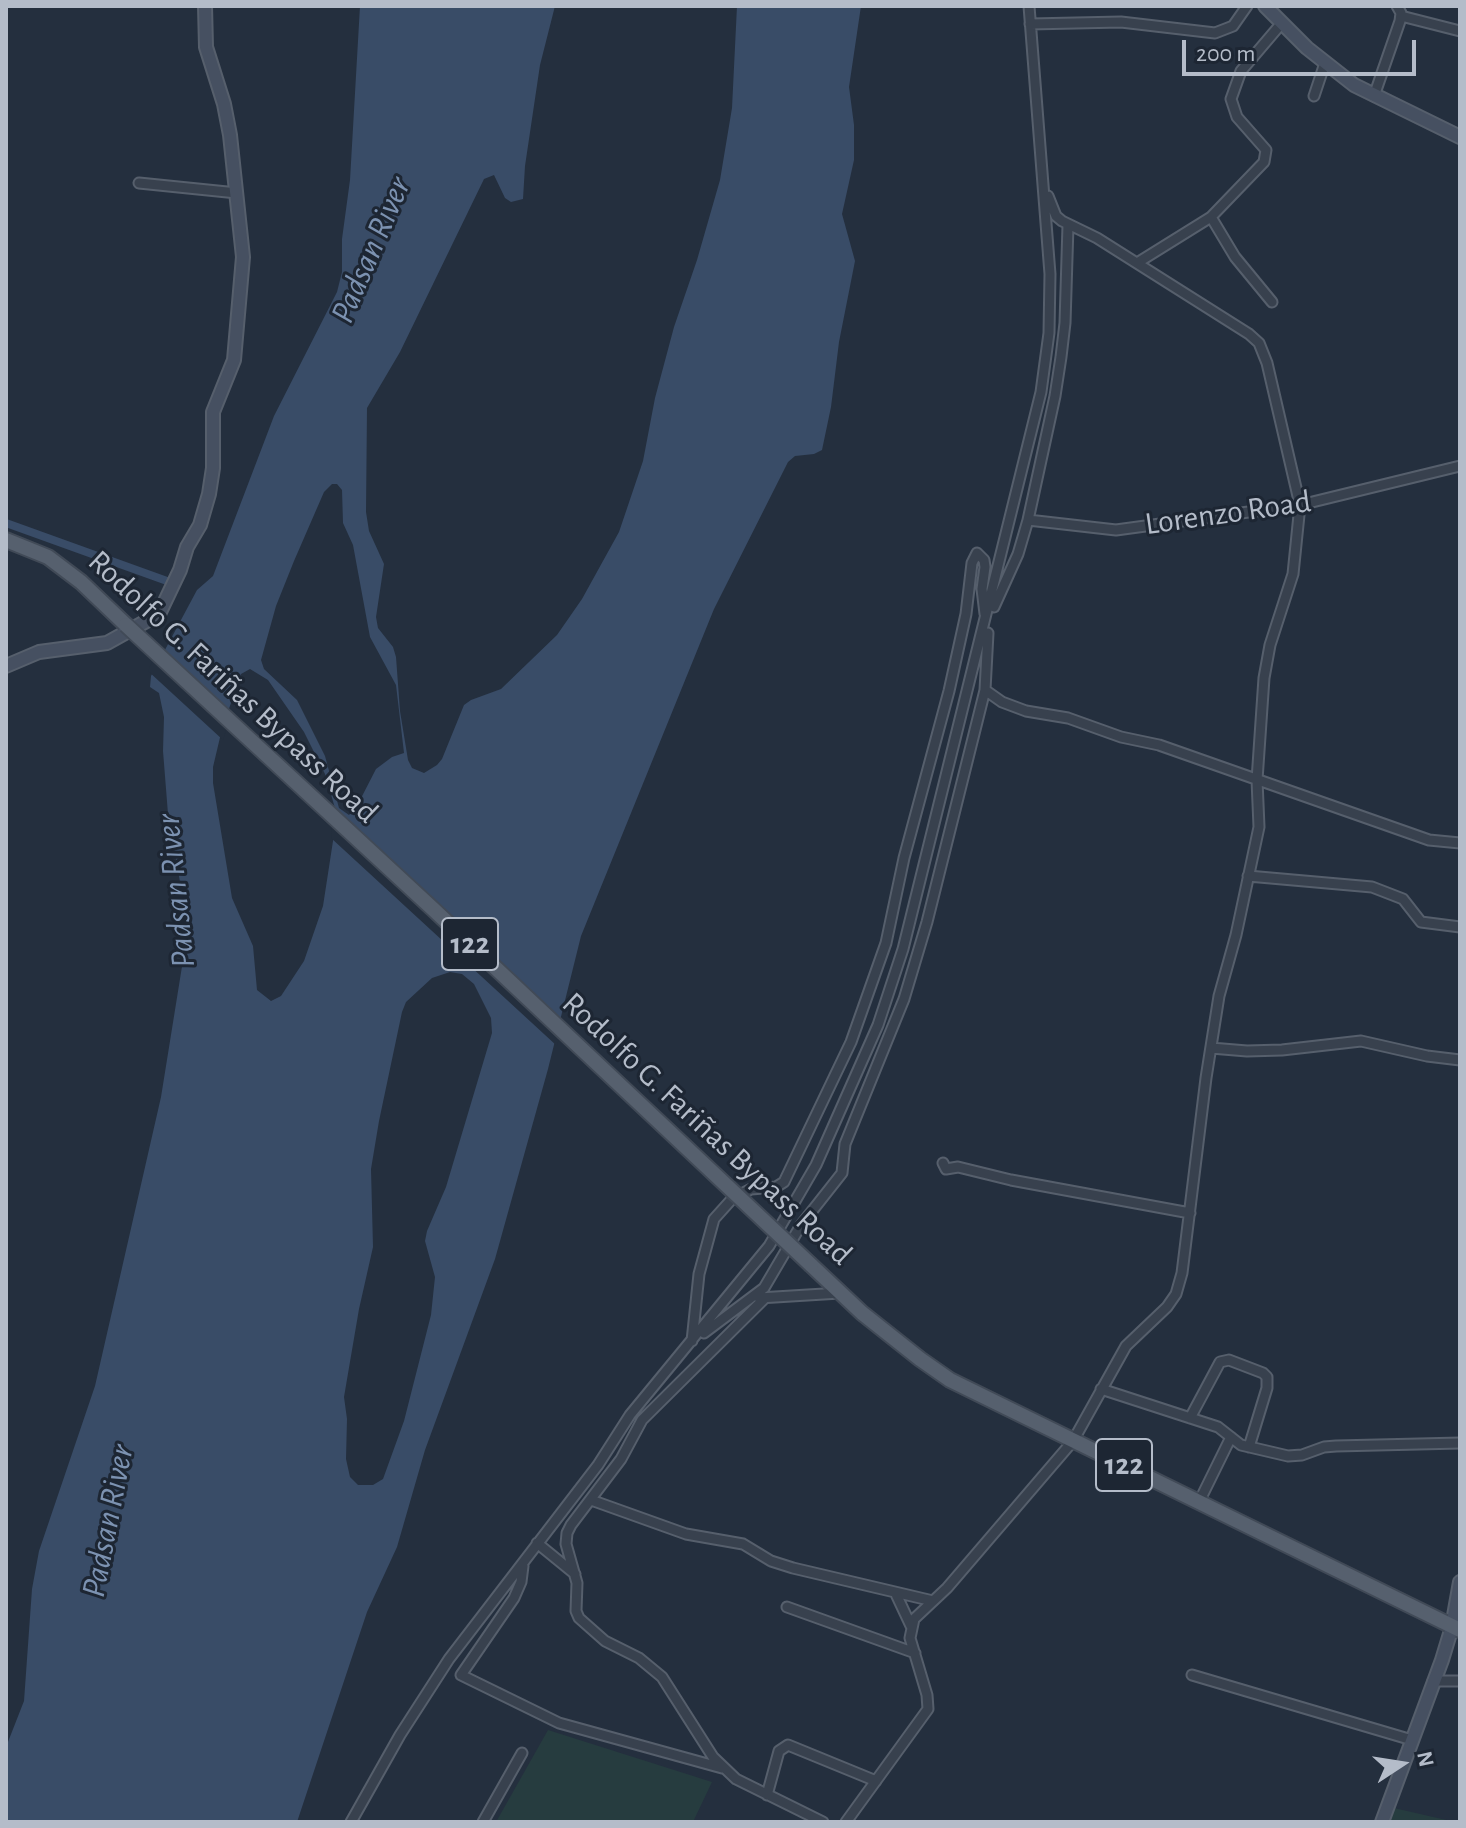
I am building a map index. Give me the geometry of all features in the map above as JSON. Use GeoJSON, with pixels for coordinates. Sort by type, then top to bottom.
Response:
{"type":"FeatureCollection","features":[{"type":"Feature","properties":{"kind":"main road","name":"Rodolfo G. Fariñas Bypass Road"},"geometry":{"type":"LineString","coordinates":[[6,540],[48,557],[81,582],[840,1293],[903,1347],[950,1380],[1456,1629]]}},
{"type":"Feature","properties":{"kind":"street"},"geometry":{"type":"LineString","coordinates":[[6,666],[39,652],[107,643],[159,614],[187,547],[200,525],[213,468],[213,412],[234,360],[243,257],[227,119],[206,47],[205,6]]}},
{"type":"Feature","properties":{"kind":"street"},"geometry":{"type":"LineString","coordinates":[[351,1822],[400,1735],[449,1659],[598,1465],[630,1415],[769,1246],[816,1165],[878,1025],[903,949],[987,624],[1041,392],[1049,333],[1050,274],[1029,6]]}},
{"type":"Feature","properties":{"kind":"street"},"geometry":{"type":"LineString","coordinates":[[1030,24],[1121,22],[1215,33],[1233,26],[1247,6]]}},
{"type":"Feature","properties":{"kind":"street"},"geometry":{"type":"LineString","coordinates":[[1265,6],[1281,24],[1354,85],[1460,137]]}},
{"type":"Feature","properties":{"kind":"street"},"geometry":{"type":"LineString","coordinates":[[1374,96],[1401,16],[1397,6]]}},
{"type":"Feature","properties":{"kind":"street"},"geometry":{"type":"LineString","coordinates":[[1401,16],[1460,31]]}},
{"type":"Feature","properties":{"kind":"street"},"geometry":{"type":"LineString","coordinates":[[1137,263],[1211,217],[1267,157],[1266,150],[1237,117],[1231,99],[1241,71],[1281,24]]}},
{"type":"Feature","properties":{"kind":"street"},"geometry":{"type":"LineString","coordinates":[[1314,96],[1325,63]]}},
{"type":"Feature","properties":{"kind":"street"},"geometry":{"type":"LineString","coordinates":[[139,183],[237,193]]}},
{"type":"Feature","properties":{"kind":"street"},"geometry":{"type":"LineString","coordinates":[[846,1822],[928,1709],[910,1638],[911,1626],[919,1613],[1017,1510],[1073,1441],[1126,1346],[1174,1299],[1180,1282],[1219,996],[1236,935],[1259,827],[1257,780],[1264,678],[1270,645],[1293,574],[1300,505],[1267,363],[1259,343],[1137,263],[1068,225],[1056,216],[1045,191]]}},
{"type":"Feature","properties":{"kind":"street"},"geometry":{"type":"LineString","coordinates":[[1211,217],[1235,257],[1272,302]]}},
{"type":"Feature","properties":{"kind":"street"},"geometry":{"type":"LineString","coordinates":[[987,624],[1018,554],[1055,396],[1065,323],[1068,225]]}},
{"type":"Feature","properties":{"kind":"street","name":"Lorenzo Road"},"geometry":{"type":"LineString","coordinates":[[1028,520],[1116,530],[1300,505],[1460,466]]}},
{"type":"Feature","properties":{"kind":"street"},"geometry":{"type":"LineString","coordinates":[[977,553],[984,560],[982,589],[987,624],[985,690],[927,922],[884,1051],[845,1144],[842,1173],[801,1225],[764,1288],[692,1342],[699,1274],[714,1219],[732,1199],[751,1189],[776,1187],[784,1182],[851,1042],[886,943],[904,858],[949,691],[966,614],[972,563],[977,553]]}},
{"type":"Feature","properties":{"kind":"street"},"geometry":{"type":"LineString","coordinates":[[985,690],[1002,702],[1026,711],[1068,718],[1121,737],[1159,745],[1429,840],[1460,843]]}},
{"type":"Feature","properties":{"kind":"street"},"geometry":{"type":"LineString","coordinates":[[1248,876],[1372,887],[1403,899],[1421,922],[1460,927]]}},
{"type":"Feature","properties":{"kind":"street"},"geometry":{"type":"LineString","coordinates":[[1211,1048],[1271,1050],[1361,1041],[1460,1060]]}},
{"type":"Feature","properties":{"kind":"street"},"geometry":{"type":"LineString","coordinates":[[943,1163],[946,1169],[958,1167],[1011,1180],[1190,1213]]}},
{"type":"Feature","properties":{"kind":"street"},"geometry":{"type":"LineString","coordinates":[[754,1298],[840,1293]]}},
{"type":"Feature","properties":{"kind":"street"},"geometry":{"type":"LineString","coordinates":[[765,1298],[642,1420],[621,1459],[567,1533],[566,1544],[575,1575],[579,1618],[605,1641],[639,1658],[662,1677],[723,1769],[736,1779],[823,1822]]}},
{"type":"Feature","properties":{"kind":"street"},"geometry":{"type":"LineString","coordinates":[[1190,1418],[1220,1362],[1229,1360],[1263,1373],[1267,1377],[1267,1388],[1249,1447]]}},
{"type":"Feature","properties":{"kind":"street"},"geometry":{"type":"LineString","coordinates":[[1101,1389],[1218,1427],[1236,1442],[1249,1447],[1296,1456],[1336,1446],[1460,1443]]}},
{"type":"Feature","properties":{"kind":"street"},"geometry":{"type":"LineString","coordinates":[[1199,1502],[1231,1437]]}},
{"type":"Feature","properties":{"kind":"street"},"geometry":{"type":"LineString","coordinates":[[591,1500],[686,1534],[743,1544],[771,1561],[793,1568],[933,1601]]}},
{"type":"Feature","properties":{"kind":"street"},"geometry":{"type":"LineString","coordinates":[[537,1543],[575,1575]]}},
{"type":"Feature","properties":{"kind":"street"},"geometry":{"type":"LineString","coordinates":[[523,1563],[521,1582],[514,1598],[461,1675],[559,1723],[723,1769]]}},
{"type":"Feature","properties":{"kind":"street"},"geometry":{"type":"LineString","coordinates":[[1382,1822],[1433,1681],[1456,1629],[1460,1582]]}},
{"type":"Feature","properties":{"kind":"street"},"geometry":{"type":"LineString","coordinates":[[895,1592],[911,1626]]}},
{"type":"Feature","properties":{"kind":"street"},"geometry":{"type":"LineString","coordinates":[[787,1607],[915,1653]]}},
{"type":"Feature","properties":{"kind":"street"},"geometry":{"type":"LineString","coordinates":[[1192,1675],[1412,1740]]}},
{"type":"Feature","properties":{"kind":"street"},"geometry":{"type":"LineString","coordinates":[[1433,1681],[1460,1681]]}},
{"type":"Feature","properties":{"kind":"street"},"geometry":{"type":"LineString","coordinates":[[767,1795],[779,1751],[788,1745],[837,1762],[876,1781]]}},
{"type":"Feature","properties":{"kind":"street"},"geometry":{"type":"LineString","coordinates":[[483,1822],[522,1753]]}},
{"type":"Feature","properties":{"kind":"green space"},"geometry":{"type":"Polygon","coordinates":[[[548,1730],[712,1782],[693,1822],[496,1822],[548,1730]]]}},
{"type":"Feature","properties":{"kind":"green space"},"geometry":{"type":"Polygon","coordinates":[[[1394,1808],[1455,1822],[1389,1822],[1394,1808]]]}},
{"type":"Feature","properties":{"kind":"water","name":"Padsan River"},"geometry":{"type":"Polygon","coordinates":[[[360,6],[555,6],[540,65],[523,199],[511,202],[505,198],[494,175],[484,179],[400,352],[367,408],[366,512],[369,531],[384,564],[376,617],[378,628],[393,647],[396,657],[408,760],[412,768],[424,773],[442,759],[464,705],[501,689],[557,635],[582,599],[619,532],[643,461],[655,398],[674,327],[720,180],[732,108],[737,6],[861,6],[849,87],[854,160],[842,214],[855,261],[822,450],[795,456],[788,462],[714,609],[581,936],[495,1259],[425,1450],[397,1547],[367,1612],[297,1822],[6,1822],[6,1747],[24,1701],[32,1589],[39,1551],[95,1386],[161,1097],[184,954],[186,916],[168,814],[163,751],[164,717],[159,693],[150,687],[151,676],[197,590],[213,576],[274,416],[337,292],[342,272],[342,239],[350,180],[360,6]],[[332,484],[324,492],[294,561],[276,606],[261,660],[264,669],[297,700],[325,756],[339,808],[349,815],[376,769],[392,757],[404,753],[396,685],[370,637],[353,545],[343,523],[342,490],[337,484],[332,484]],[[250,669],[241,674],[222,729],[213,767],[213,783],[232,898],[253,946],[257,990],[271,1001],[281,996],[304,961],[323,906],[337,815],[325,774],[304,732],[268,680],[250,669]],[[450,972],[432,978],[406,1002],[402,1012],[371,1169],[373,1247],[344,1397],[346,1459],[350,1477],[358,1485],[373,1485],[383,1479],[404,1421],[431,1315],[435,1277],[425,1241],[427,1231],[446,1187],[492,1033],[491,1018],[474,984],[462,974],[450,972]]]}},
{"type":"Feature","properties":{"kind":"pier"},"geometry":{"type":"Polygon","coordinates":[[[154,658],[231,715],[223,740],[148,671],[154,658]]]}},
{"type":"Feature","properties":{"kind":"pier"},"geometry":{"type":"Polygon","coordinates":[[[333,816],[562,1026],[557,1046],[331,838],[333,816]]]}},
{"type":"Feature","properties":{"kind":"waterway"},"geometry":{"type":"LineString","coordinates":[[6,523],[167,581]]}}]}
